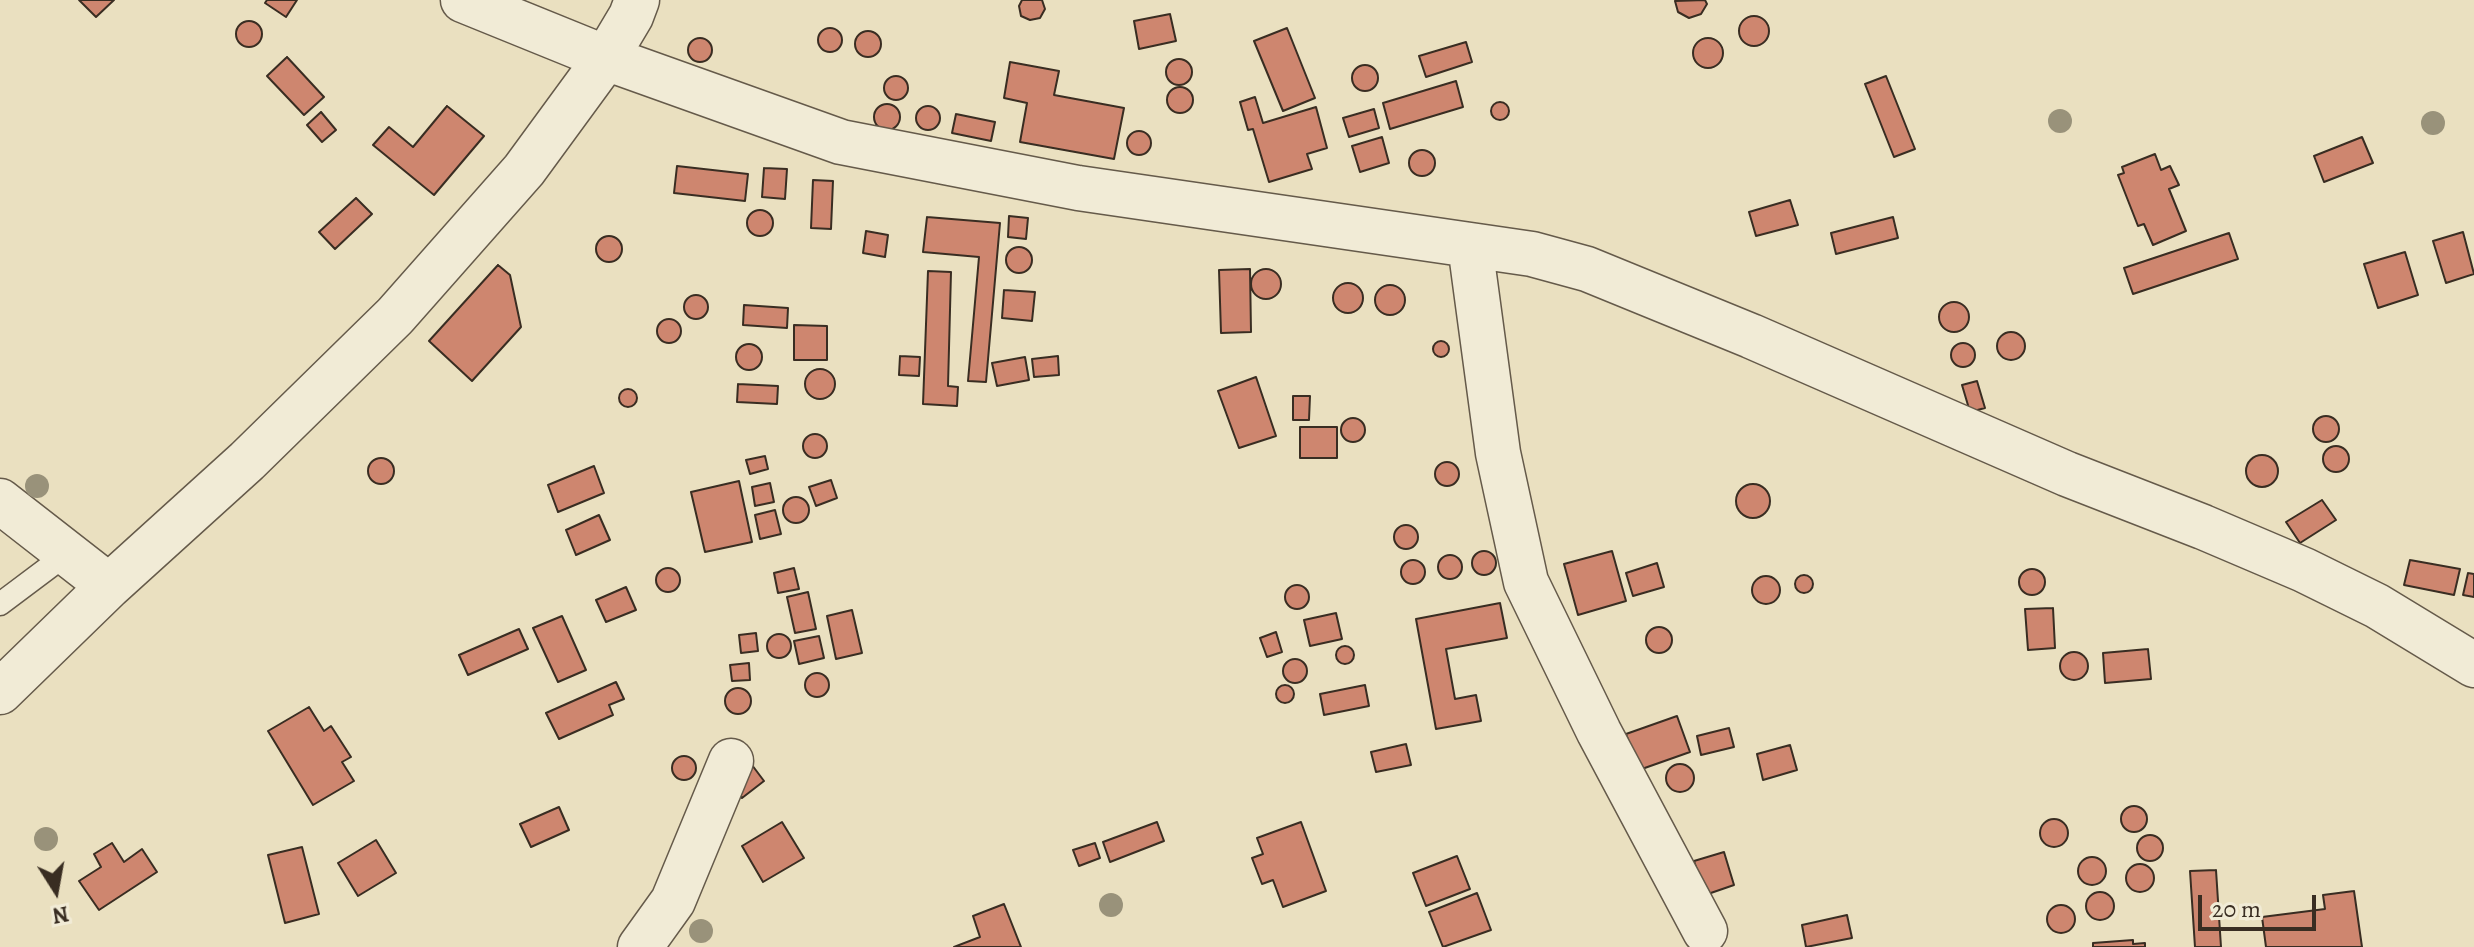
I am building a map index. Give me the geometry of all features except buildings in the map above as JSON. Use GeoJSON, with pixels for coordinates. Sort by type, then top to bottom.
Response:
{"type":"FeatureCollection","features":[{"type":"Feature","properties":{"kind":"street"},"geometry":{"type":"LineString","coordinates":[[463,0],[606,58],[841,142],[1078,188],[1532,254],[1587,269],[1751,336],[2067,474],[2304,570],[2377,606],[2474,665]]}},
{"type":"Feature","properties":{"kind":"street"},"geometry":{"type":"LineString","coordinates":[[0,692],[109,586],[247,461],[395,316],[524,170],[606,58],[637,0]]}},
{"type":"Feature","properties":{"kind":"street"},"geometry":{"type":"LineString","coordinates":[[1470,245],[1498,453],[1526,582],[1599,732],[1705,931]]}},
{"type":"Feature","properties":{"kind":"street"},"geometry":{"type":"LineString","coordinates":[[0,501],[109,586]]}},
{"type":"Feature","properties":{"kind":"street"},"geometry":{"type":"LineString","coordinates":[[640,947],[673,901],[731,761]]}},
{"type":"Feature","properties":{"kind":"lane"},"geometry":{"type":"LineString","coordinates":[[0,604],[68,553]]}}]}
